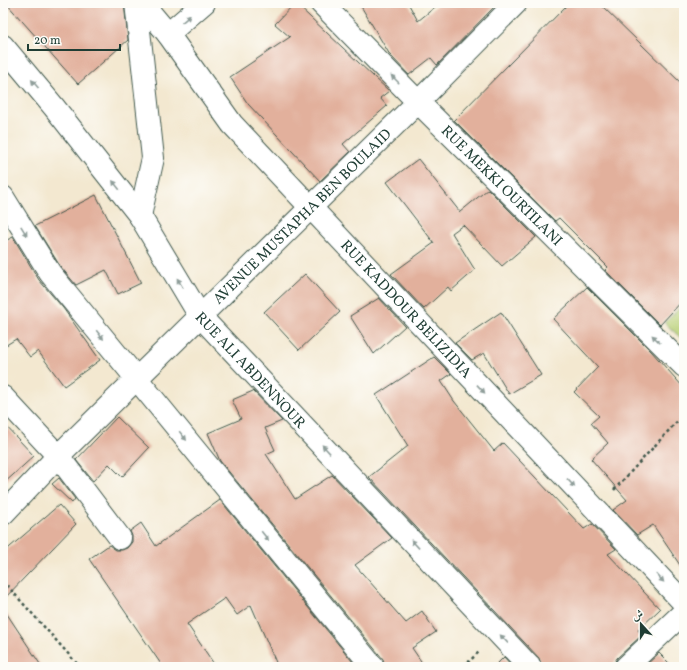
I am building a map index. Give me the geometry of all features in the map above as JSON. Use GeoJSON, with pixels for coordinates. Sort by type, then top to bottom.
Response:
{"type":"FeatureCollection","features":[{"type":"Feature","properties":{"kind":"street"},"geometry":{"type":"LineString","coordinates":[[136,3],[153,158],[140,216]]}},
{"type":"Feature","properties":{"kind":"street","name":"RUE KADDOUR BELIZIDIA"},"geometry":{"type":"LineString","coordinates":[[142,3],[168,34],[232,124],[684,603]]}},
{"type":"Feature","properties":{"kind":"street"},"geometry":{"type":"LineString","coordinates":[[168,34],[204,3]]}},
{"type":"Feature","properties":{"kind":"street","name":"RUE MEKKI OURTILANI"},"geometry":{"type":"LineString","coordinates":[[321,3],[418,102],[684,366]]}},
{"type":"Feature","properties":{"kind":"street","name":"AVENUE MUSTAPHA BEN BOULAID"},"geometry":{"type":"LineString","coordinates":[[3,514],[58,456],[418,102],[505,7]]}},
{"type":"Feature","properties":{"kind":"street","name":"RUE ALI ABDENNOUR"},"geometry":{"type":"LineString","coordinates":[[3,46],[54,107],[140,216],[200,316],[530,667]]}},
{"type":"Feature","properties":{"kind":"street"},"geometry":{"type":"LineString","coordinates":[[3,197],[50,273],[136,380],[373,667]]}},
{"type":"Feature","properties":{"kind":"street"},"geometry":{"type":"LineString","coordinates":[[3,398],[58,456],[120,538]]}},
{"type":"Feature","properties":{"kind":"street"},"geometry":{"type":"LineString","coordinates":[[626,667],[684,612]]}},
{"type":"Feature","properties":{"kind":"path"},"geometry":{"type":"LineString","coordinates":[[596,510],[684,414]]}},
{"type":"Feature","properties":{"kind":"path"},"geometry":{"type":"LineString","coordinates":[[3,581],[80,667]]}},
{"type":"Feature","properties":{"kind":"green space"},"geometry":{"type":"Polygon","coordinates":[[[684,303],[684,341],[665,323],[684,303]]]}},
{"type":"Feature","properties":{"kind":"building"},"geometry":{"type":"Polygon","coordinates":[[[6,3],[124,3],[128,40],[78,84],[6,3]]]}},
{"type":"Feature","properties":{"kind":"building"},"geometry":{"type":"Polygon","coordinates":[[[295,3],[389,91],[380,98],[387,106],[343,144],[350,152],[320,181],[248,104],[230,77],[290,37],[275,24],[295,3]]]}},
{"type":"Feature","properties":{"kind":"building"},"geometry":{"type":"Polygon","coordinates":[[[359,3],[408,3],[418,21],[440,3],[498,3],[437,65],[431,58],[409,75],[390,55],[359,3]]]}},
{"type":"Feature","properties":{"kind":"building"},"geometry":{"type":"Polygon","coordinates":[[[569,3],[599,3],[684,86],[684,299],[660,325],[605,270],[608,267],[559,218],[555,221],[454,120],[569,3]]]}},
{"type":"Feature","properties":{"kind":"building"},"geometry":{"type":"Polygon","coordinates":[[[418,159],[460,212],[488,189],[536,237],[502,266],[463,225],[452,233],[475,270],[451,291],[448,287],[424,309],[391,274],[434,243],[387,182],[418,159]]]}},
{"type":"Feature","properties":{"kind":"building"},"geometry":{"type":"Polygon","coordinates":[[[96,195],[141,283],[118,294],[106,270],[76,285],[60,266],[35,226],[96,195]]]}},
{"type":"Feature","properties":{"kind":"building"},"geometry":{"type":"Polygon","coordinates":[[[13,237],[39,280],[63,308],[100,360],[64,386],[38,351],[30,357],[16,339],[3,347],[3,242],[13,237]]]}},
{"type":"Feature","properties":{"kind":"building"},"geometry":{"type":"Polygon","coordinates":[[[305,274],[340,312],[299,350],[264,312],[305,274]]]}},
{"type":"Feature","properties":{"kind":"building"},"geometry":{"type":"Polygon","coordinates":[[[587,287],[651,351],[684,388],[684,571],[653,525],[637,535],[613,510],[627,500],[591,459],[608,443],[591,423],[599,416],[574,392],[598,367],[553,319],[587,287]]]}},
{"type":"Feature","properties":{"kind":"building"},"geometry":{"type":"Polygon","coordinates":[[[379,298],[405,326],[374,354],[350,316],[379,298]]]}},
{"type":"Feature","properties":{"kind":"building"},"geometry":{"type":"Polygon","coordinates":[[[501,312],[541,375],[509,394],[484,353],[472,360],[455,343],[501,312]]]}},
{"type":"Feature","properties":{"kind":"building"},"geometry":{"type":"Polygon","coordinates":[[[434,357],[451,374],[441,381],[454,401],[494,451],[503,443],[584,529],[592,524],[616,549],[608,554],[660,609],[638,630],[642,635],[617,658],[614,663],[614,667],[542,667],[539,658],[369,477],[408,446],[376,395],[434,357]]]}},
{"type":"Feature","properties":{"kind":"building"},"geometry":{"type":"Polygon","coordinates":[[[253,391],[282,421],[265,428],[275,450],[266,454],[295,499],[332,475],[392,538],[355,565],[406,623],[422,611],[436,632],[412,648],[425,667],[385,667],[383,659],[220,461],[208,433],[241,419],[232,400],[253,391]]]}},
{"type":"Feature","properties":{"kind":"building"},"geometry":{"type":"Polygon","coordinates":[[[117,417],[149,448],[122,477],[109,464],[93,481],[76,460],[117,417]]]}},
{"type":"Feature","properties":{"kind":"building"},"geometry":{"type":"Polygon","coordinates":[[[3,423],[34,456],[3,484],[3,423]]]}},
{"type":"Feature","properties":{"kind":"building"},"geometry":{"type":"Polygon","coordinates":[[[59,478],[75,499],[72,503],[52,484],[59,478]]]}},
{"type":"Feature","properties":{"kind":"building"},"geometry":{"type":"Polygon","coordinates":[[[220,500],[357,667],[278,667],[251,605],[237,615],[225,598],[187,624],[216,667],[163,667],[89,559],[109,545],[116,550],[127,548],[132,542],[130,531],[141,523],[156,546],[220,500]]]}},
{"type":"Feature","properties":{"kind":"building"},"geometry":{"type":"Polygon","coordinates":[[[59,505],[76,524],[3,600],[3,553],[59,505]]]}},
{"type":"Feature","properties":{"kind":"building"},"geometry":{"type":"Polygon","coordinates":[[[3,608],[42,667],[3,667],[3,608]]]}},
{"type":"Feature","properties":{"kind":"building"},"geometry":{"type":"Polygon","coordinates":[[[659,653],[673,667],[644,667],[659,653]]]}},
{"type":"Feature","properties":{"kind":"building"},"geometry":{"type":"Polygon","coordinates":[[[504,657],[513,667],[494,667],[504,657]]]}}]}
